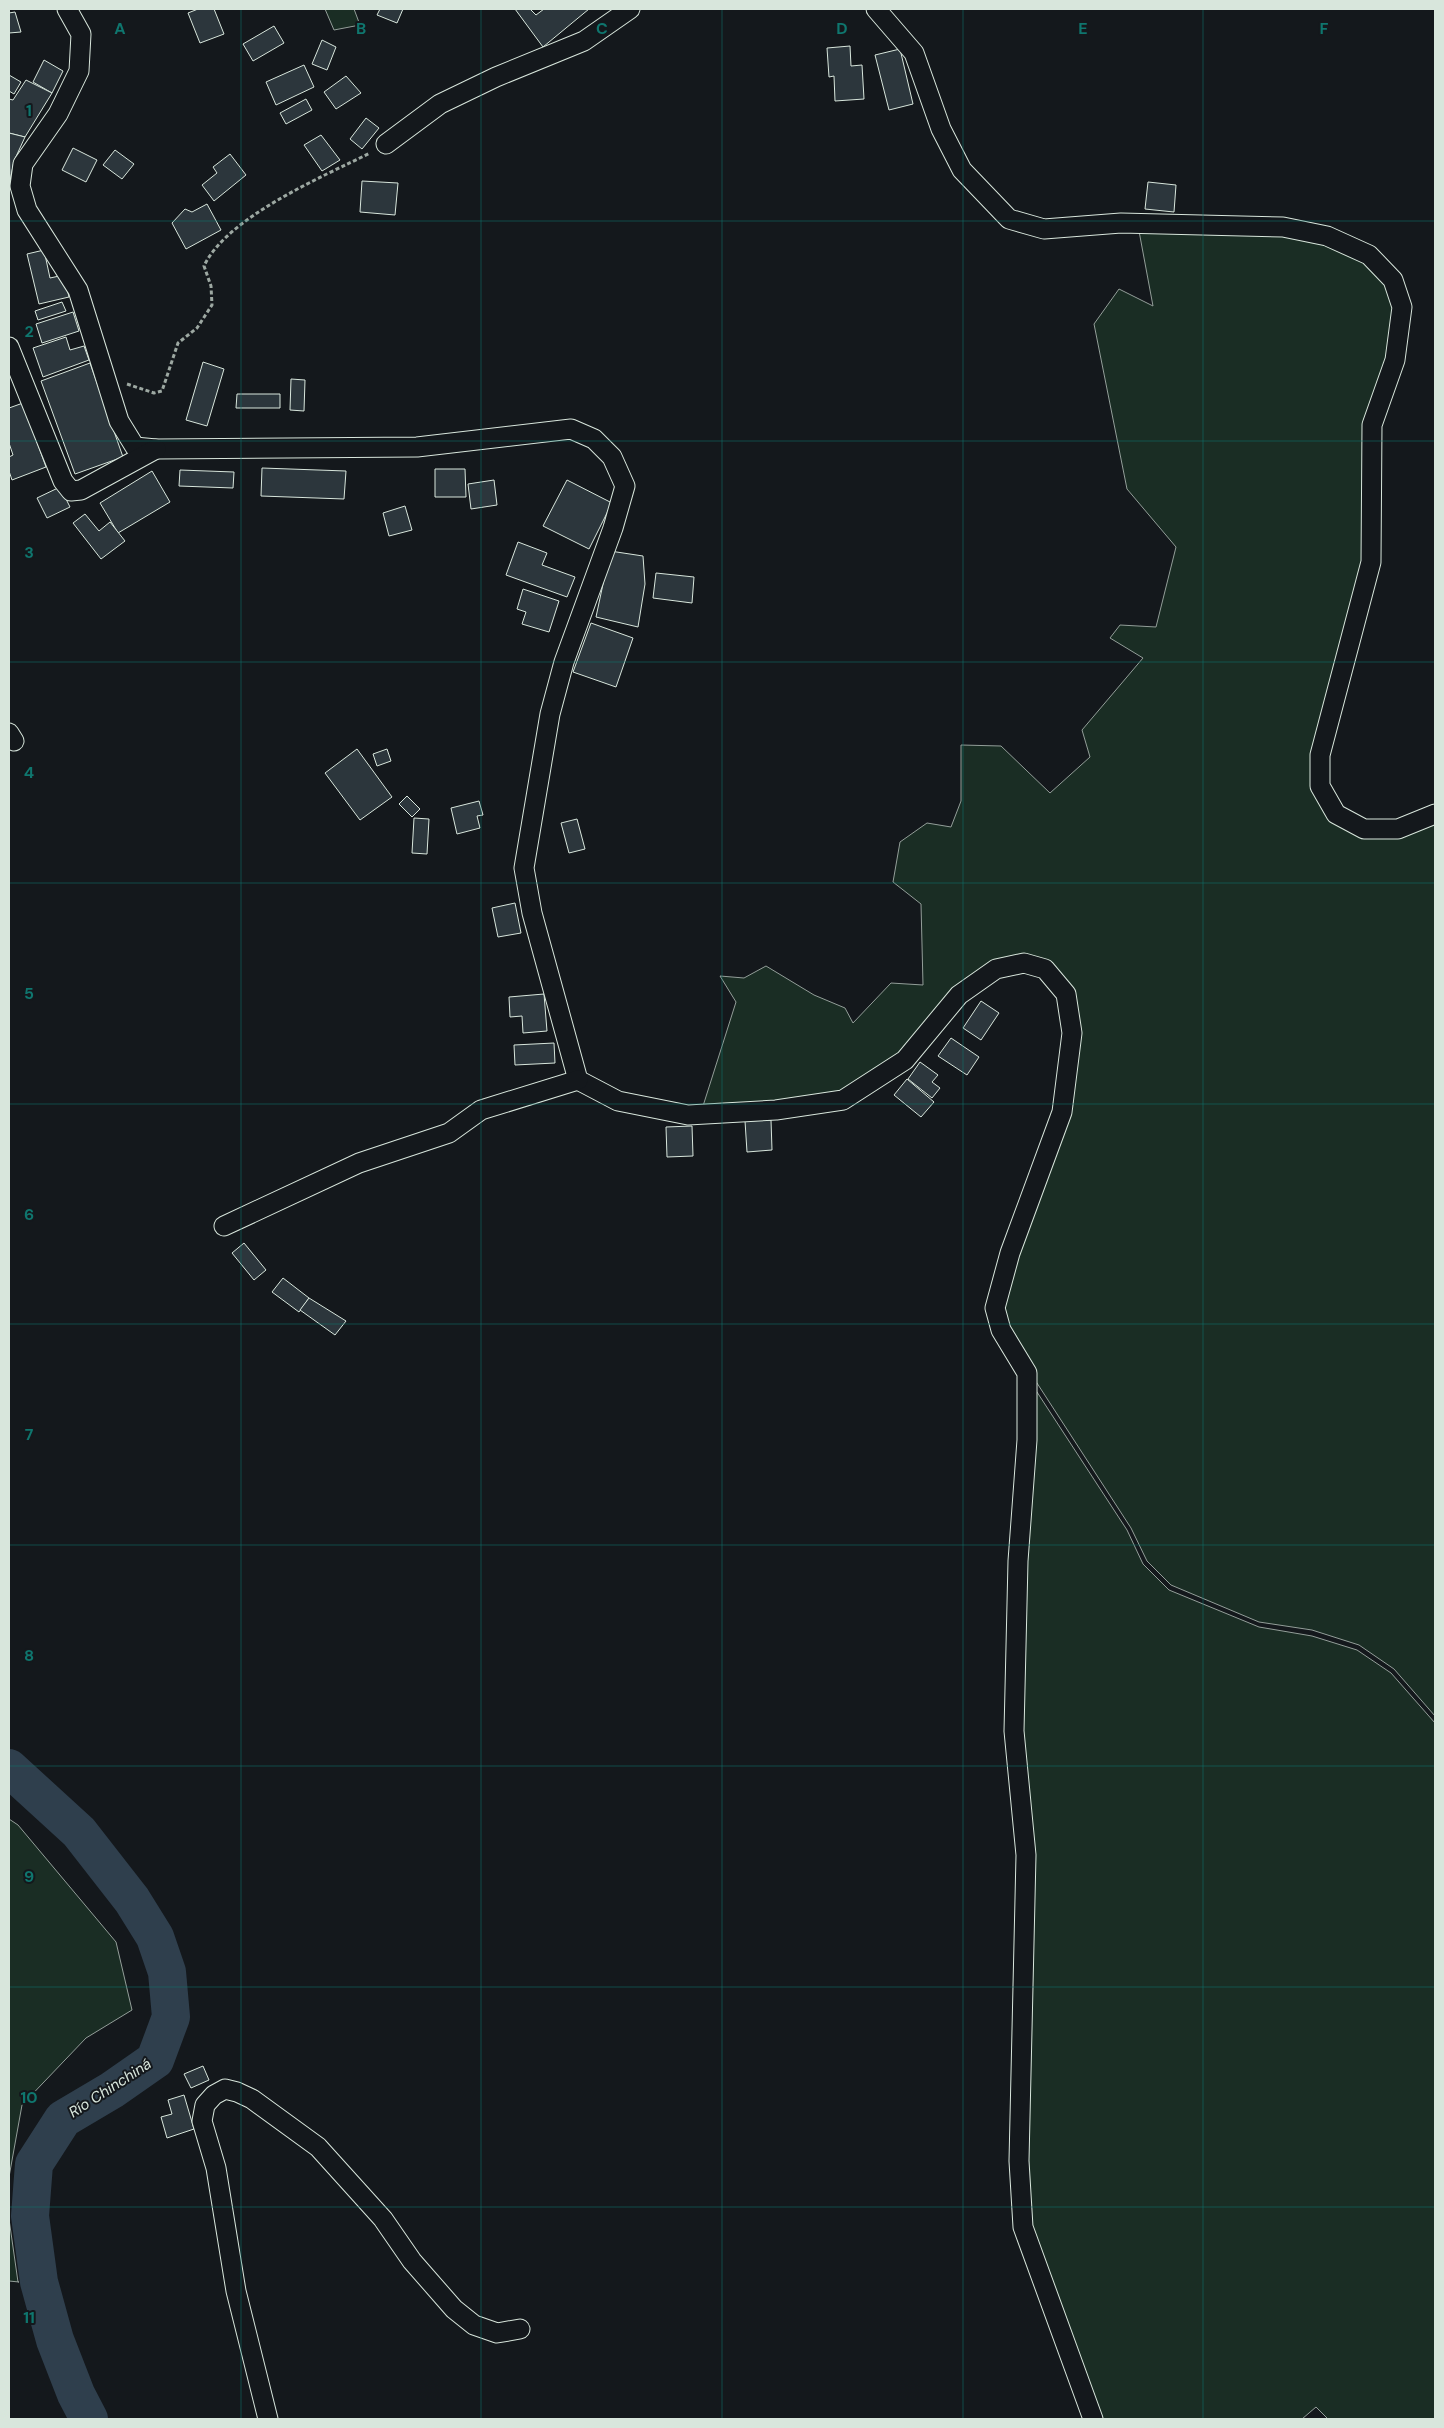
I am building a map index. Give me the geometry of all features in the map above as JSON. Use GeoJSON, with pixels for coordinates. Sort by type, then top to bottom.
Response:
{"type":"FeatureCollection","features":[{"type":"Feature","properties":{"kind":"street"},"geometry":{"type":"LineString","coordinates":[[67,9],[81,34],[79,71],[58,114],[23,164],[20,186],[27,210],[78,290],[119,421],[135,446],[156,449],[417,447],[571,428],[594,439],[612,457],[625,486],[613,528],[564,662],[550,714],[524,868],[532,913],[563,1033],[578,1080],[618,1101],[688,1115],[776,1110],[843,1100],[905,1060],[960,995],[996,968],[1024,963],[1045,969],[1066,994],[1072,1032],[1062,1112],[1010,1253],[995,1308],[1001,1330],[1027,1373],[1027,1440],[1018,1561],[1014,1731],[1026,1855],[1019,2161],[1023,2227],[1093,2419]]}},
{"type":"Feature","properties":{"kind":"street"},"geometry":{"type":"LineString","coordinates":[[386,144],[440,104],[496,77],[584,40],[630,9]]}},
{"type":"Feature","properties":{"kind":"street"},"geometry":{"type":"LineString","coordinates":[[876,9],[914,53],[941,130],[962,170],[1009,219],[1044,229],[1120,223],[1283,227],[1327,236],[1368,255],[1393,280],[1402,307],[1395,360],[1372,425],[1371,562],[1320,755],[1320,786],[1336,814],[1364,828],[1398,828],[1435,814]]}},
{"type":"Feature","properties":{"kind":"street"},"geometry":{"type":"LineString","coordinates":[[9,347],[13,368],[63,482],[71,491],[80,490],[156,449]]}},
{"type":"Feature","properties":{"kind":"street"},"geometry":{"type":"LineString","coordinates":[[224,1226],[360,1164],[449,1133],[481,1110],[578,1080]]}},
{"type":"Feature","properties":{"kind":"street"},"geometry":{"type":"LineString","coordinates":[[268,2419],[236,2291],[216,2168],[202,2121],[205,2105],[214,2095],[224,2089],[237,2092],[252,2100],[318,2147],[383,2219],[412,2261],[454,2309],[474,2325],[497,2333],[520,2329]]}},
{"type":"Feature","properties":{"kind":"path"},"geometry":{"type":"LineString","coordinates":[[106,381],[122,382],[154,393],[162,391],[178,343],[197,328],[212,305],[211,286],[204,266],[209,255],[244,222],[264,208],[386,144]]}},
{"type":"Feature","properties":{"kind":"green space"},"geometry":{"type":"Polygon","coordinates":[[[325,9],[354,9],[360,25],[334,30],[325,9]]]}},
{"type":"Feature","properties":{"kind":"green space"},"geometry":{"type":"Polygon","coordinates":[[[1139,231],[1236,232],[1271,235],[1306,240],[1338,249],[1365,263],[1385,283],[1390,291],[1394,308],[1363,561],[1312,753],[1331,819],[1435,822],[1435,1716],[1394,1669],[1359,1645],[1312,1630],[1259,1622],[1171,1585],[1147,1561],[1131,1528],[1035,1380],[1008,1326],[1004,1307],[1080,1032],[1050,962],[993,961],[900,1055],[840,1092],[773,1103],[703,1106],[736,1002],[720,976],[744,978],[766,966],[814,995],[845,1008],[853,1023],[891,983],[923,985],[921,904],[893,882],[900,842],[927,823],[951,827],[961,801],[961,745],[1001,746],[1050,793],[1090,757],[1082,730],[1143,658],[1110,638],[1120,625],[1156,627],[1176,547],[1127,489],[1094,324],[1119,289],[1153,306],[1139,231]]]}},
{"type":"Feature","properties":{"kind":"green space"},"geometry":{"type":"Polygon","coordinates":[[[1035,1389],[1127,1530],[1143,1564],[1169,1590],[1259,1627],[1312,1636],[1357,1650],[1391,1673],[1435,1723],[1435,2419],[1328,2419],[1316,2407],[1302,2419],[1101,2419],[1031,2225],[1027,2157],[1022,1731],[1026,1560],[1035,1389]]]}},
{"type":"Feature","properties":{"kind":"green space"},"geometry":{"type":"Polygon","coordinates":[[[9,1819],[18,1825],[116,1942],[132,2010],[86,2038],[22,2105],[9,2177],[9,1819]]]}},
{"type":"Feature","properties":{"kind":"green space"},"geometry":{"type":"Polygon","coordinates":[[[9,2219],[18,2282],[9,2281],[9,2219]]]}},
{"type":"Feature","properties":{"kind":"building"},"geometry":{"type":"Polygon","coordinates":[[[198,9],[214,9],[224,34],[200,43],[188,13],[198,9]]]}},
{"type":"Feature","properties":{"kind":"building"},"geometry":{"type":"Polygon","coordinates":[[[380,9],[403,9],[397,23],[377,15],[380,9]]]}},
{"type":"Feature","properties":{"kind":"building"},"geometry":{"type":"Polygon","coordinates":[[[515,9],[530,9],[536,15],[544,9],[589,9],[543,47],[515,9]]]}},
{"type":"Feature","properties":{"kind":"building"},"geometry":{"type":"Polygon","coordinates":[[[15,12],[21,32],[9,33],[9,13],[15,12]]]}},
{"type":"Feature","properties":{"kind":"building"},"geometry":{"type":"Polygon","coordinates":[[[274,26],[284,43],[253,61],[243,44],[274,26]]]}},
{"type":"Feature","properties":{"kind":"building"},"geometry":{"type":"Polygon","coordinates":[[[322,40],[336,47],[327,70],[312,64],[322,40]]]}},
{"type":"Feature","properties":{"kind":"building"},"geometry":{"type":"Polygon","coordinates":[[[850,46],[851,66],[862,65],[864,99],[835,101],[834,76],[829,77],[827,48],[850,46]]]}},
{"type":"Feature","properties":{"kind":"building"},"geometry":{"type":"Polygon","coordinates":[[[900,49],[913,104],[889,110],[875,55],[900,49]]]}},
{"type":"Feature","properties":{"kind":"building"},"geometry":{"type":"Polygon","coordinates":[[[44,60],[63,71],[52,93],[33,82],[44,60]]]}},
{"type":"Feature","properties":{"kind":"building"},"geometry":{"type":"Polygon","coordinates":[[[304,65],[314,87],[276,105],[266,82],[304,65]]]}},
{"type":"Feature","properties":{"kind":"building"},"geometry":{"type":"Polygon","coordinates":[[[9,75],[21,82],[14,94],[9,91],[9,75]]]}},
{"type":"Feature","properties":{"kind":"building"},"geometry":{"type":"Polygon","coordinates":[[[346,76],[361,93],[336,109],[324,92],[346,76]]]}},
{"type":"Feature","properties":{"kind":"building"},"geometry":{"type":"Polygon","coordinates":[[[26,80],[52,93],[25,137],[9,133],[9,99],[13,100],[26,80]]]}},
{"type":"Feature","properties":{"kind":"building"},"geometry":{"type":"Polygon","coordinates":[[[306,99],[312,110],[286,124],[280,113],[306,99]]]}},
{"type":"Feature","properties":{"kind":"building"},"geometry":{"type":"Polygon","coordinates":[[[366,118],[379,128],[362,149],[350,139],[366,118]]]}},
{"type":"Feature","properties":{"kind":"building"},"geometry":{"type":"Polygon","coordinates":[[[9,133],[25,137],[14,161],[10,181],[9,133]]]}},
{"type":"Feature","properties":{"kind":"building"},"geometry":{"type":"Polygon","coordinates":[[[321,135],[340,160],[322,171],[304,145],[321,135]]]}},
{"type":"Feature","properties":{"kind":"building"},"geometry":{"type":"Polygon","coordinates":[[[73,148],[97,160],[86,182],[62,170],[73,148]]]}},
{"type":"Feature","properties":{"kind":"building"},"geometry":{"type":"Polygon","coordinates":[[[115,150],[134,164],[122,179],[103,165],[115,150]]]}},
{"type":"Feature","properties":{"kind":"building"},"geometry":{"type":"Polygon","coordinates":[[[230,154],[246,175],[214,201],[202,185],[217,173],[213,167],[230,154]]]}},
{"type":"Feature","properties":{"kind":"building"},"geometry":{"type":"Polygon","coordinates":[[[362,181],[398,183],[395,215],[360,212],[362,181]]]}},
{"type":"Feature","properties":{"kind":"building"},"geometry":{"type":"Polygon","coordinates":[[[1148,182],[1176,185],[1174,212],[1145,209],[1148,182]]]}},
{"type":"Feature","properties":{"kind":"building"},"geometry":{"type":"Polygon","coordinates":[[[207,204],[221,230],[186,249],[172,223],[185,209],[192,212],[207,204]]]}},
{"type":"Feature","properties":{"kind":"building"},"geometry":{"type":"Polygon","coordinates":[[[44,250],[50,278],[64,275],[69,297],[39,304],[27,254],[44,250]]]}},
{"type":"Feature","properties":{"kind":"building"},"geometry":{"type":"Polygon","coordinates":[[[62,302],[66,311],[38,320],[35,311],[62,302]]]}},
{"type":"Feature","properties":{"kind":"building"},"geometry":{"type":"Polygon","coordinates":[[[73,312],[79,331],[42,343],[36,324],[73,312]]]}},
{"type":"Feature","properties":{"kind":"building"},"geometry":{"type":"Polygon","coordinates":[[[66,337],[70,350],[84,346],[89,360],[43,377],[33,348],[66,337]]]}},
{"type":"Feature","properties":{"kind":"building"},"geometry":{"type":"Polygon","coordinates":[[[203,362],[224,369],[207,426],[186,420],[203,362]]]}},
{"type":"Feature","properties":{"kind":"building"},"geometry":{"type":"Polygon","coordinates":[[[90,363],[123,457],[75,474],[41,381],[90,363]]]}},
{"type":"Feature","properties":{"kind":"building"},"geometry":{"type":"Polygon","coordinates":[[[291,379],[305,380],[304,411],[290,410],[291,379]]]}},
{"type":"Feature","properties":{"kind":"building"},"geometry":{"type":"Polygon","coordinates":[[[237,394],[280,394],[280,408],[236,408],[237,394]]]}},
{"type":"Feature","properties":{"kind":"building"},"geometry":{"type":"Polygon","coordinates":[[[23,403],[46,467],[12,480],[9,471],[9,457],[13,455],[9,443],[9,408],[23,403]]]}},
{"type":"Feature","properties":{"kind":"building"},"geometry":{"type":"Polygon","coordinates":[[[262,468],[346,471],[344,499],[261,496],[262,468]]]}},
{"type":"Feature","properties":{"kind":"building"},"geometry":{"type":"Polygon","coordinates":[[[435,469],[465,469],[466,497],[435,497],[435,469]]]}},
{"type":"Feature","properties":{"kind":"building"},"geometry":{"type":"Polygon","coordinates":[[[180,470],[234,472],[233,488],[179,486],[180,470]]]}},
{"type":"Feature","properties":{"kind":"building"},"geometry":{"type":"Polygon","coordinates":[[[152,471],[170,502],[118,533],[100,503],[152,471]]]}},
{"type":"Feature","properties":{"kind":"building"},"geometry":{"type":"Polygon","coordinates":[[[494,480],[497,505],[471,509],[468,484],[494,480]]]}},
{"type":"Feature","properties":{"kind":"building"},"geometry":{"type":"Polygon","coordinates":[[[567,480],[612,503],[589,549],[543,526],[567,480]]]}},
{"type":"Feature","properties":{"kind":"building"},"geometry":{"type":"Polygon","coordinates":[[[60,487],[70,507],[47,518],[37,498],[60,487]]]}},
{"type":"Feature","properties":{"kind":"building"},"geometry":{"type":"Polygon","coordinates":[[[405,506],[412,530],[389,536],[383,513],[405,506]]]}},
{"type":"Feature","properties":{"kind":"building"},"geometry":{"type":"Polygon","coordinates":[[[85,514],[99,531],[110,522],[125,541],[101,559],[73,523],[85,514]]]}},
{"type":"Feature","properties":{"kind":"building"},"geometry":{"type":"Polygon","coordinates":[[[518,542],[547,553],[542,565],[575,577],[567,597],[506,575],[518,542]]]}},
{"type":"Feature","properties":{"kind":"building"},"geometry":{"type":"Polygon","coordinates":[[[610,551],[643,556],[645,584],[638,627],[596,617],[610,551]]]}},
{"type":"Feature","properties":{"kind":"building"},"geometry":{"type":"Polygon","coordinates":[[[656,573],[694,577],[692,603],[653,598],[656,573]]]}},
{"type":"Feature","properties":{"kind":"building"},"geometry":{"type":"Polygon","coordinates":[[[523,589],[559,601],[549,632],[522,624],[526,612],[517,609],[523,589]]]}},
{"type":"Feature","properties":{"kind":"building"},"geometry":{"type":"Polygon","coordinates":[[[591,623],[633,638],[616,687],[573,672],[591,623]]]}},
{"type":"Feature","properties":{"kind":"building"},"geometry":{"type":"Polygon","coordinates":[[[357,749],[392,797],[360,820],[325,773],[357,749]]]}},
{"type":"Feature","properties":{"kind":"building"},"geometry":{"type":"Polygon","coordinates":[[[387,749],[391,761],[377,766],[373,754],[387,749]]]}},
{"type":"Feature","properties":{"kind":"building"},"geometry":{"type":"Polygon","coordinates":[[[407,796],[420,809],[412,817],[399,804],[407,796]]]}},
{"type":"Feature","properties":{"kind":"building"},"geometry":{"type":"Polygon","coordinates":[[[479,801],[483,815],[477,816],[480,828],[457,834],[451,808],[479,801]]]}},
{"type":"Feature","properties":{"kind":"building"},"geometry":{"type":"Polygon","coordinates":[[[414,818],[429,819],[427,854],[412,853],[414,818]]]}},
{"type":"Feature","properties":{"kind":"building"},"geometry":{"type":"Polygon","coordinates":[[[577,819],[585,849],[569,853],[561,823],[577,819]]]}},
{"type":"Feature","properties":{"kind":"building"},"geometry":{"type":"Polygon","coordinates":[[[515,903],[521,933],[498,937],[492,908],[515,903]]]}},
{"type":"Feature","properties":{"kind":"building"},"geometry":{"type":"Polygon","coordinates":[[[544,994],[547,1031],[523,1033],[522,1016],[510,1017],[509,997],[544,994]]]}},
{"type":"Feature","properties":{"kind":"building"},"geometry":{"type":"Polygon","coordinates":[[[981,1001],[999,1013],[981,1040],[963,1028],[981,1001]]]}},
{"type":"Feature","properties":{"kind":"building"},"geometry":{"type":"Polygon","coordinates":[[[951,1038],[979,1057],[967,1075],[938,1056],[951,1038]]]}},
{"type":"Feature","properties":{"kind":"building"},"geometry":{"type":"Polygon","coordinates":[[[554,1043],[555,1063],[515,1065],[514,1045],[554,1043]]]}},
{"type":"Feature","properties":{"kind":"building"},"geometry":{"type":"Polygon","coordinates":[[[920,1062],[938,1075],[932,1082],[940,1088],[932,1098],[908,1079],[920,1062]]]}},
{"type":"Feature","properties":{"kind":"building"},"geometry":{"type":"Polygon","coordinates":[[[907,1079],[934,1102],[921,1117],[894,1095],[907,1079]]]}},
{"type":"Feature","properties":{"kind":"building"},"geometry":{"type":"Polygon","coordinates":[[[771,1120],[772,1150],[747,1152],[745,1121],[771,1120]]]}},
{"type":"Feature","properties":{"kind":"building"},"geometry":{"type":"Polygon","coordinates":[[[692,1126],[693,1156],[667,1157],[666,1127],[692,1126]]]}},
{"type":"Feature","properties":{"kind":"building"},"geometry":{"type":"Polygon","coordinates":[[[244,1243],[266,1270],[254,1280],[232,1253],[244,1243]]]}},
{"type":"Feature","properties":{"kind":"building"},"geometry":{"type":"Polygon","coordinates":[[[283,1278],[309,1298],[299,1312],[272,1292],[283,1278]]]}},
{"type":"Feature","properties":{"kind":"building"},"geometry":{"type":"Polygon","coordinates":[[[309,1298],[346,1321],[335,1335],[300,1310],[309,1298]]]}},
{"type":"Feature","properties":{"kind":"building"},"geometry":{"type":"Polygon","coordinates":[[[203,2066],[209,2080],[191,2088],[184,2074],[203,2066]]]}},
{"type":"Feature","properties":{"kind":"building"},"geometry":{"type":"Polygon","coordinates":[[[184,2095],[194,2129],[167,2138],[161,2117],[172,2114],[168,2100],[184,2095]]]}},
{"type":"Feature","properties":{"kind":"waterway","name":"Río Chinchiná"},"geometry":{"type":"LineString","coordinates":[[9,1768],[79,1832],[132,1900],[155,1937],[167,1972],[171,2017],[155,2060],[112,2090],[63,2119],[34,2164],[30,2216],[39,2282],[55,2340],[76,2394],[89,2419]]}}]}
